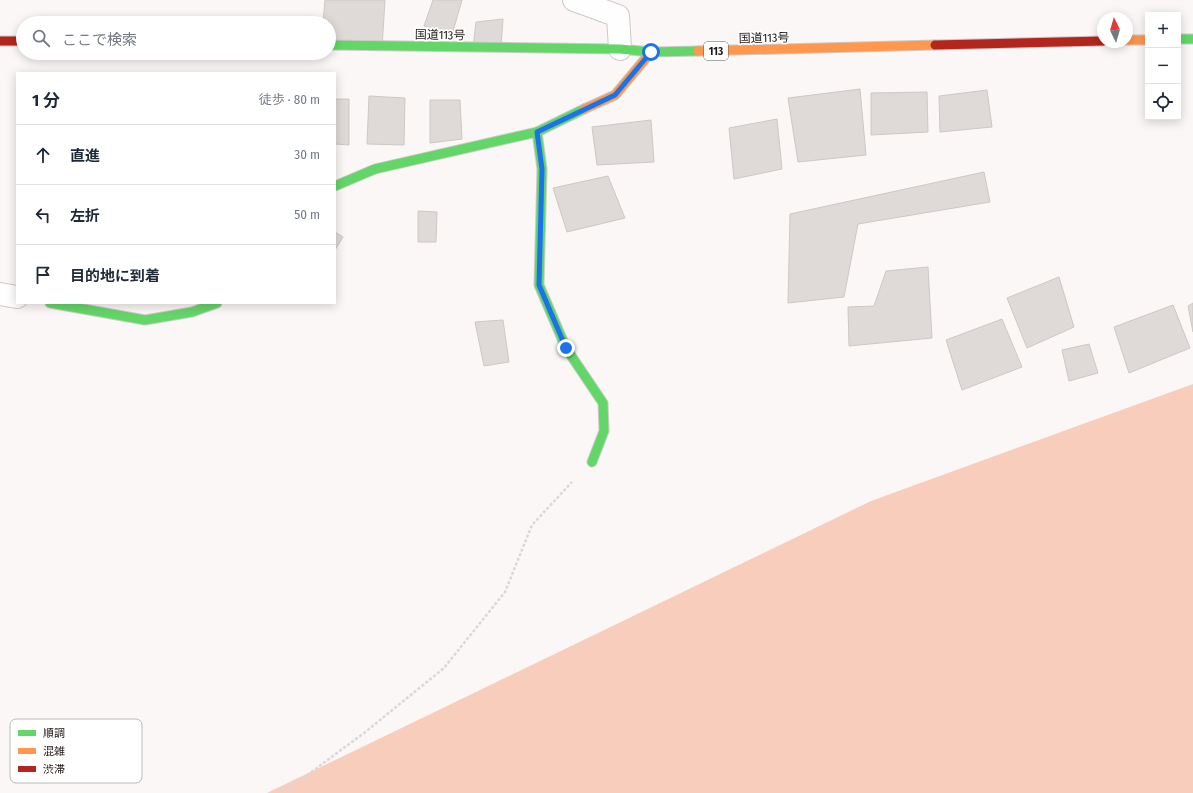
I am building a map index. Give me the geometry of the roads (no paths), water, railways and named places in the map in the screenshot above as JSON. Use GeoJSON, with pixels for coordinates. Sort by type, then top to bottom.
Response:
{"type":"FeatureCollection","features":[{"type":"Feature","properties":{"kind":"main road"},"geometry":{"type":"LineString","coordinates":[[1181,39],[1193,39]]}},
{"type":"Feature","properties":{"kind":"main road"},"geometry":{"type":"LineString","coordinates":[[1133,40],[1145,40]]}},
{"type":"Feature","properties":{"kind":"main road"},"geometry":{"type":"LineString","coordinates":[[0,41],[16,41]]}},
{"type":"Feature","properties":{"kind":"main road","name":"国道113号"},"geometry":{"type":"LineString","coordinates":[[336,45],[620,49],[651,52],[1097,41]]}},
{"type":"Feature","properties":{"kind":"main road"},"geometry":{"type":"LineString","coordinates":[[336,186],[375,169],[537,132],[615,95],[651,52]]}},
{"type":"Feature","properties":{"kind":"main road"},"geometry":{"type":"LineString","coordinates":[[537,132],[542,169],[539,285],[566,348],[603,402],[604,431],[592,462]]}},
{"type":"Feature","properties":{"kind":"main road"},"geometry":{"type":"LineString","coordinates":[[56,304],[145,320],[192,312],[213,304]]}},
{"type":"Feature","properties":{"kind":"street"},"geometry":{"type":"LineString","coordinates":[[574,0],[618,16],[620,49]]}},
{"type":"Feature","properties":{"kind":"street"},"geometry":{"type":"LineString","coordinates":[[0,294],[16,297]]}}]}
